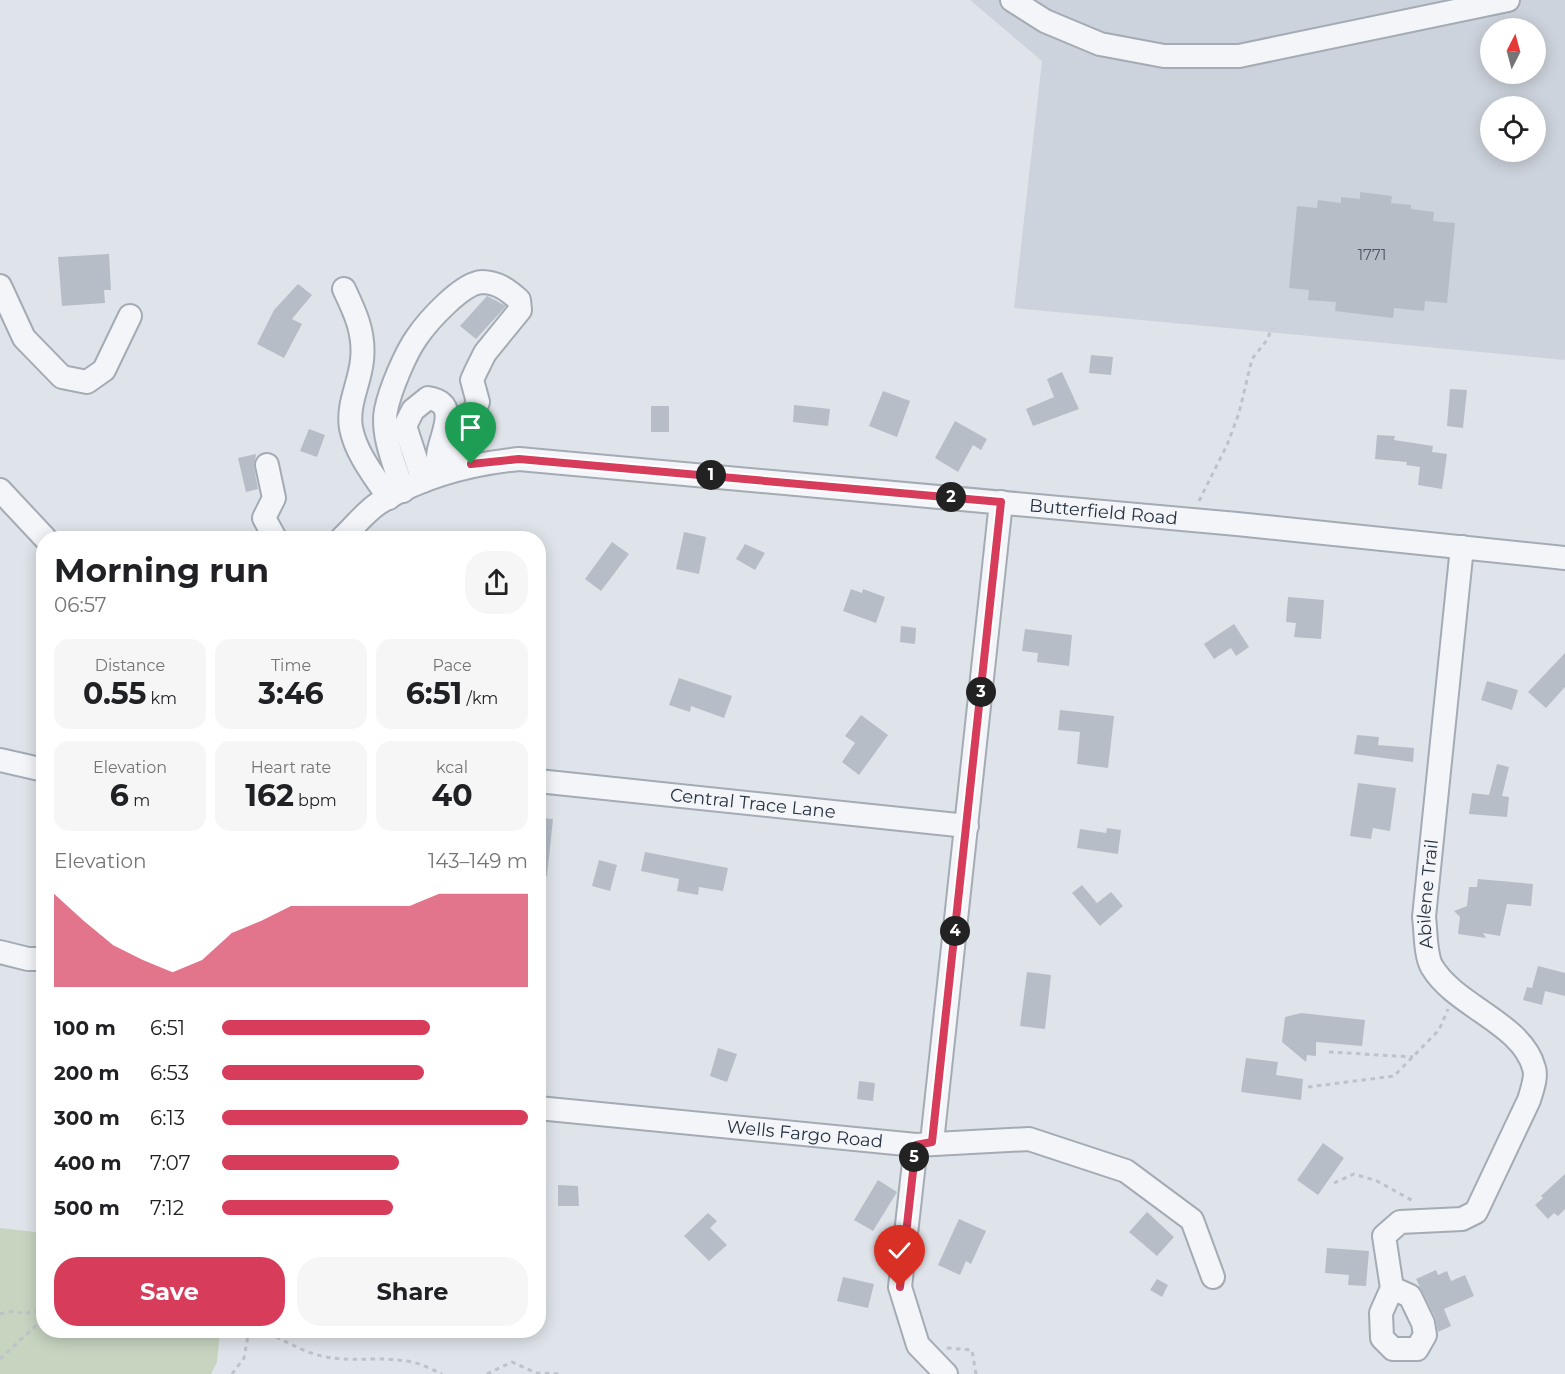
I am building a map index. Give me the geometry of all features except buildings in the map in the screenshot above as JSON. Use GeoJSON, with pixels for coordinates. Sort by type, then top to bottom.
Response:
{"type":"FeatureCollection","features":[{"type":"Feature","properties":{"kind":"street"},"geometry":{"type":"LineString","coordinates":[[1012,0],[1044,21],[1100,44],[1164,56],[1239,56],[1508,0]]}},
{"type":"Feature","properties":{"kind":"street"},"geometry":{"type":"LineString","coordinates":[[396,495],[385,411],[400,373],[417,338],[463,288],[480,282],[494,283],[519,300],[519,310],[485,353],[476,371],[472,380],[478,402],[438,475]]}},
{"type":"Feature","properties":{"kind":"street"},"geometry":{"type":"LineString","coordinates":[[0,286],[24,338],[62,377],[87,382],[104,370],[130,316]]}},
{"type":"Feature","properties":{"kind":"street"},"geometry":{"type":"LineString","coordinates":[[344,289],[357,316],[363,339],[362,361],[350,411],[351,430],[366,462],[396,495]]}},
{"type":"Feature","properties":{"kind":"street","name":"Butterfield Road"},"geometry":{"type":"LineString","coordinates":[[349,531],[378,504],[438,475],[471,464],[519,459],[1197,520],[1565,558]]}},
{"type":"Feature","properties":{"kind":"street"},"geometry":{"type":"LineString","coordinates":[[267,465],[274,498],[264,518],[271,531]]}},
{"type":"Feature","properties":{"kind":"street"},"geometry":{"type":"LineString","coordinates":[[0,490],[38,531]]}},
{"type":"Feature","properties":{"kind":"street"},"geometry":{"type":"LineString","coordinates":[[946,1374],[918,1345],[900,1287],[924,1144],[967,826],[1001,502]]}},
{"type":"Feature","properties":{"kind":"street","name":"Abilene Trail"},"geometry":{"type":"LineString","coordinates":[[1392,1288],[1384,1236],[1400,1222],[1462,1219],[1476,1212],[1529,1100],[1535,1069],[1524,1048],[1508,1032],[1455,994],[1431,966],[1424,917],[1462,547]]}},
{"type":"Feature","properties":{"kind":"street"},"geometry":{"type":"LineString","coordinates":[[0,760],[36,768]]}},
{"type":"Feature","properties":{"kind":"street","name":"Central Trace Lane"},"geometry":{"type":"LineString","coordinates":[[546,782],[967,826]]}},
{"type":"Feature","properties":{"kind":"street"},"geometry":{"type":"LineString","coordinates":[[0,952],[36,959]]}},
{"type":"Feature","properties":{"kind":"street","name":"Wells Fargo Road"},"geometry":{"type":"LineString","coordinates":[[546,1109],[924,1144],[1029,1139],[1126,1171],[1192,1220],[1213,1277]]}},
{"type":"Feature","properties":{"kind":"path"},"geometry":{"type":"LineString","coordinates":[[1197,520],[1199,499],[1206,483],[1219,466],[1239,413],[1252,360],[1272,328]]}},
{"type":"Feature","properties":{"kind":"path"},"geometry":{"type":"LineString","coordinates":[[1308,1087],[1394,1076],[1439,1030],[1455,994]]}},
{"type":"Feature","properties":{"kind":"path"},"geometry":{"type":"LineString","coordinates":[[1329,1052],[1413,1058]]}},
{"type":"Feature","properties":{"kind":"path"},"geometry":{"type":"LineString","coordinates":[[1334,1183],[1354,1174],[1377,1181],[1443,1219]]}},
{"type":"Feature","properties":{"kind":"path"},"geometry":{"type":"LineString","coordinates":[[0,1314],[14,1311],[24,1314],[36,1310]]}},
{"type":"Feature","properties":{"kind":"path"},"geometry":{"type":"LineString","coordinates":[[0,1359],[36,1325]]}},
{"type":"Feature","properties":{"kind":"path"},"geometry":{"type":"LineString","coordinates":[[232,1374],[244,1358],[248,1338]]}},
{"type":"Feature","properties":{"kind":"path"},"geometry":{"type":"LineString","coordinates":[[283,1338],[305,1352],[333,1360],[382,1359],[414,1362],[442,1374]]}},
{"type":"Feature","properties":{"kind":"path"},"geometry":{"type":"LineString","coordinates":[[918,1345],[972,1350],[976,1374]]}},
{"type":"Feature","properties":{"kind":"path"},"geometry":{"type":"LineString","coordinates":[[487,1374],[512,1362],[536,1372],[561,1374]]}},
{"type":"Feature","properties":{"kind":"shaded area"},"geometry":{"type":"Polygon","coordinates":[[[970,0],[1565,0],[1565,360],[1014,308],[1042,61],[970,0]]]}},
{"type":"Feature","properties":{"kind":"green space"},"geometry":{"type":"Polygon","coordinates":[[[0,1228],[36,1232],[36,1338],[219,1338],[217,1362],[211,1374],[0,1374],[0,1228]]]}},
{"type":"Feature","properties":{"kind":"route"},"geometry":{"type":"LineString","coordinates":[[471,464],[519,459],[1001,502],[932,1142],[916,1145],[900,1287]]}}]}
